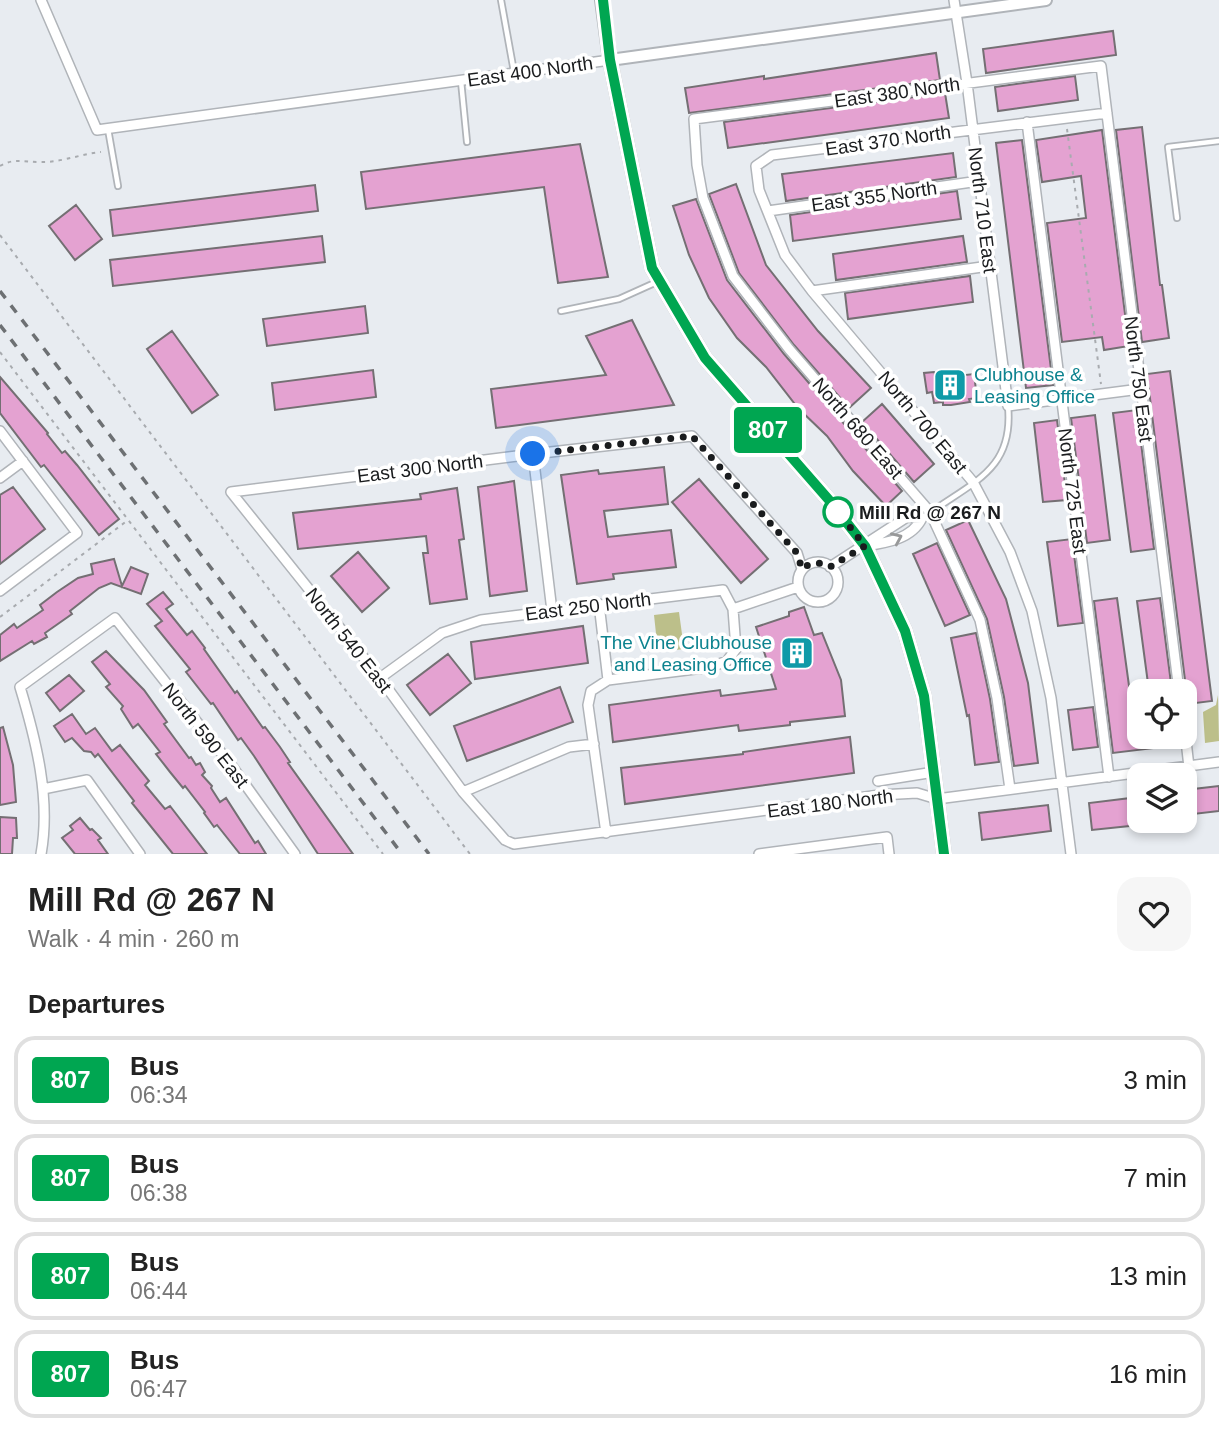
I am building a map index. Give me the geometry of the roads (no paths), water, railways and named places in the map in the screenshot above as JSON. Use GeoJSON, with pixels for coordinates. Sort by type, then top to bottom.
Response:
{"type":"FeatureCollection","features":[{"type":"Feature","properties":{"kind":"main road"},"geometry":{"type":"LineString","coordinates":[[602,0],[610,60],[652,268],[705,358],[829,500],[865,546],[905,631],[924,696],[944,854]]}},
{"type":"Feature","properties":{"kind":"street","name":"East 400 North"},"geometry":{"type":"LineString","coordinates":[[41,0],[97,130],[1046,0]]}},
{"type":"Feature","properties":{"kind":"street"},"geometry":{"type":"LineString","coordinates":[[954,0],[956,14]]}},
{"type":"Feature","properties":{"kind":"street","name":"North 710 East"},"geometry":{"type":"LineString","coordinates":[[956,14],[1008,406]]}},
{"type":"Feature","properties":{"kind":"street","name":"East 380 North"},"geometry":{"type":"LineString","coordinates":[[694,119],[1101,66]]}},
{"type":"Feature","properties":{"kind":"street","name":"North 750 East"},"geometry":{"type":"LineString","coordinates":[[1101,66],[1178,679]]}},
{"type":"Feature","properties":{"kind":"street","name":"East 370 North"},"geometry":{"type":"LineString","coordinates":[[756,166],[772,155],[1107,113]]}},
{"type":"Feature","properties":{"kind":"street","name":"North 680 East"},"geometry":{"type":"LineString","coordinates":[[694,119],[697,165],[703,198],[733,276],[789,349],[926,515],[979,620],[997,698],[1010,789]]}},
{"type":"Feature","properties":{"kind":"street","name":"North 725 East"},"geometry":{"type":"LineString","coordinates":[[1027,122],[1109,777]]}},
{"type":"Feature","properties":{"kind":"street","name":"North 700 East"},"geometry":{"type":"LineString","coordinates":[[756,166],[759,190],[785,255],[974,482],[1010,552],[1032,611],[1051,698],[1063,783]]}},
{"type":"Feature","properties":{"kind":"street","name":"East 355 North"},"geometry":{"type":"LineString","coordinates":[[768,211],[979,181]]}},
{"type":"Feature","properties":{"kind":"street"},"geometry":{"type":"LineString","coordinates":[[812,290],[989,266]]}},
{"type":"Feature","properties":{"kind":"street"},"geometry":{"type":"LineString","coordinates":[[1008,406],[1140,389]]}},
{"type":"Feature","properties":{"kind":"street"},"geometry":{"type":"LineString","coordinates":[[0,431],[77,533],[0,591]]}},
{"type":"Feature","properties":{"kind":"street","name":"East 300 North"},"geometry":{"type":"LineString","coordinates":[[231,492],[692,436],[797,553],[802,569]]}},
{"type":"Feature","properties":{"kind":"street"},"geometry":{"type":"LineString","coordinates":[[533,454],[552,611]]}},
{"type":"Feature","properties":{"kind":"street"},"geometry":{"type":"LineString","coordinates":[[0,478],[23,461]]}},
{"type":"Feature","properties":{"kind":"street","name":"North 540 East"},"geometry":{"type":"LineString","coordinates":[[231,492],[380,678],[463,792]]}},
{"type":"Feature","properties":{"kind":"street"},"geometry":{"type":"LineString","coordinates":[[865,546],[892,542],[918,527],[926,515]]}},
{"type":"Feature","properties":{"kind":"street"},"geometry":{"type":"LineString","coordinates":[[830,567],[907,517],[926,515]]}},
{"type":"Feature","properties":{"kind":"street"},"geometry":{"type":"LineString","coordinates":[[813,563],[830,567],[837,579],[835,592],[831,597],[825,601],[805,598],[797,581],[802,569],[813,563]]}},
{"type":"Feature","properties":{"kind":"street"},"geometry":{"type":"LineString","coordinates":[[606,833],[588,705],[591,691],[608,680],[711,667],[727,661],[736,649],[733,609],[798,587]]}},
{"type":"Feature","properties":{"kind":"street","name":"East 250 North"},"geometry":{"type":"LineString","coordinates":[[380,678],[442,633],[481,620],[723,590],[733,609]]}},
{"type":"Feature","properties":{"kind":"street"},"geometry":{"type":"LineString","coordinates":[[599,604],[608,680]]}},
{"type":"Feature","properties":{"kind":"street","name":"North 590 East"},"geometry":{"type":"LineString","coordinates":[[43,789],[30,719],[20,687],[115,618],[234,769],[295,854]]}},
{"type":"Feature","properties":{"kind":"street"},"geometry":{"type":"LineString","coordinates":[[463,792],[569,747],[594,744]]}},
{"type":"Feature","properties":{"kind":"street","name":"East 180 North"},"geometry":{"type":"LineString","coordinates":[[1197,766],[1219,762]]}},
{"type":"Feature","properties":{"kind":"street","name":"East 180 North"},"geometry":{"type":"LineString","coordinates":[[878,781],[934,772]]}},
{"type":"Feature","properties":{"kind":"street","name":"East 180 North"},"geometry":{"type":"LineString","coordinates":[[463,792],[505,840],[514,844],[891,794],[917,793],[937,799],[1127,775]]}},
{"type":"Feature","properties":{"kind":"street"},"geometry":{"type":"LineString","coordinates":[[41,854],[43,789],[87,780],[140,854]]}},
{"type":"Feature","properties":{"kind":"street"},"geometry":{"type":"LineString","coordinates":[[1063,783],[1072,854]]}},
{"type":"Feature","properties":{"kind":"street"},"geometry":{"type":"LineString","coordinates":[[759,854],[887,837],[889,854]]}},
{"type":"Feature","properties":{"kind":"lane"},"geometry":{"type":"LineString","coordinates":[[501,0],[514,73]]}},
{"type":"Feature","properties":{"kind":"lane"},"geometry":{"type":"LineString","coordinates":[[461,80],[467,142]]}},
{"type":"Feature","properties":{"kind":"lane"},"geometry":{"type":"LineString","coordinates":[[108,129],[118,186]]}},
{"type":"Feature","properties":{"kind":"lane"},"geometry":{"type":"LineString","coordinates":[[1177,218],[1168,147],[1219,141]]}},
{"type":"Feature","properties":{"kind":"lane"},"geometry":{"type":"LineString","coordinates":[[561,310],[619,299],[660,281]]}},
{"type":"Feature","properties":{"kind":"lane"},"geometry":{"type":"LineString","coordinates":[[926,515],[993,468],[1005,449],[1008,406]]}},
{"type":"Feature","properties":{"kind":"railway"},"geometry":{"type":"LineString","coordinates":[[0,291],[429,854]]}},
{"type":"Feature","properties":{"kind":"railway"},"geometry":{"type":"LineString","coordinates":[[0,325],[402,854]]}},
{"type":"Feature","properties":{"kind":"place","name":"Clubhouse & Leasing Office"},"geometry":{"type":"Point","coordinates":[950,385]}},
{"type":"Feature","properties":{"kind":"place","name":"Mill Rd @ 267 N"},"geometry":{"type":"Point","coordinates":[838,512]}},
{"type":"Feature","properties":{"kind":"place","name":"The Vine Clubhouse and Leasing Office"},"geometry":{"type":"Point","coordinates":[797,653]}}]}
